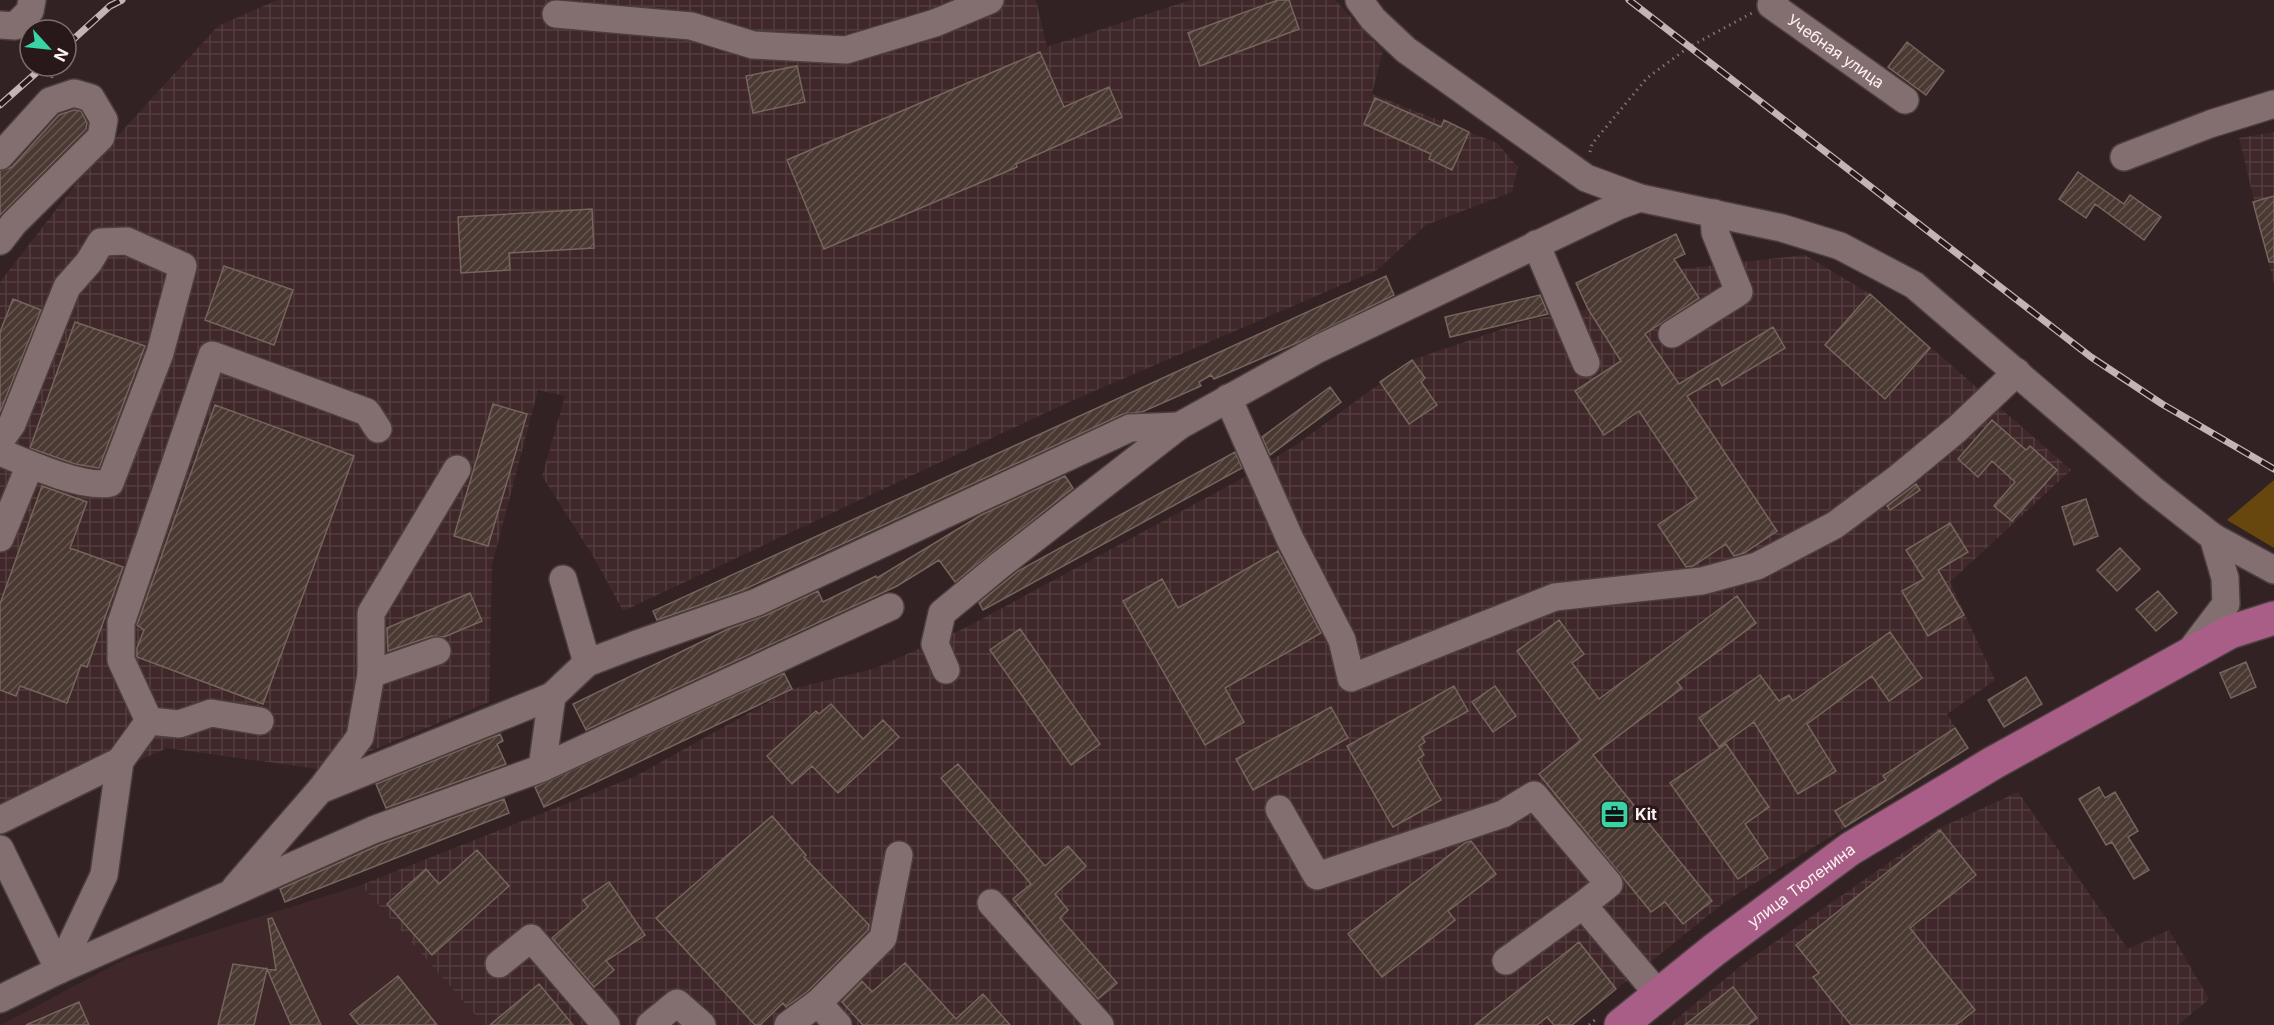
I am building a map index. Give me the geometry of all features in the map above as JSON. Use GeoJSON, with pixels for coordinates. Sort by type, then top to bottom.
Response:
{"type":"FeatureCollection","features":[{"type":"Feature","properties":{"kind":"main road","name":"улица Тюленина"},"geometry":{"type":"LineString","coordinates":[[1621,1025],[1723,944],[1850,849],[1993,763],[2230,632],[2274,618]]}},
{"type":"Feature","properties":{"kind":"street"},"geometry":{"type":"LineString","coordinates":[[0,25],[15,26],[30,11],[32,0]]}},
{"type":"Feature","properties":{"kind":"street"},"geometry":{"type":"LineString","coordinates":[[556,14],[691,26],[753,45],[846,50],[935,23],[990,0]]}},
{"type":"Feature","properties":{"kind":"street"},"geometry":{"type":"LineString","coordinates":[[1359,0],[1373,20],[1406,50],[1586,178],[1640,198],[1782,228],[1840,246],[1914,285],[2152,489],[2214,537],[2274,570]]}},
{"type":"Feature","properties":{"kind":"street","name":"Учебная улица"},"geometry":{"type":"LineString","coordinates":[[1773,3],[1905,100]]}},
{"type":"Feature","properties":{"kind":"street"},"geometry":{"type":"LineString","coordinates":[[0,156],[50,101],[74,93],[91,98],[104,120],[100,137],[14,223],[0,241]]}},
{"type":"Feature","properties":{"kind":"street"},"geometry":{"type":"LineString","coordinates":[[2124,157],[2210,124],[2274,104]]}},
{"type":"Feature","properties":{"kind":"street"},"geometry":{"type":"LineString","coordinates":[[946,670],[934,644],[942,613],[1179,426],[1318,349],[1536,244],[1640,198]]}},
{"type":"Feature","properties":{"kind":"street"},"geometry":{"type":"LineString","coordinates":[[1672,334],[1739,292],[1715,232],[1714,213]]}},
{"type":"Feature","properties":{"kind":"street"},"geometry":{"type":"LineString","coordinates":[[0,441],[12,424],[67,287],[89,262],[101,242],[127,241],[183,266],[160,352],[110,483],[98,485],[30,465],[0,452]]}},
{"type":"Feature","properties":{"kind":"street"},"geometry":{"type":"LineString","coordinates":[[1536,244],[1586,363]]}},
{"type":"Feature","properties":{"kind":"street"},"geometry":{"type":"LineString","coordinates":[[149,721],[121,660],[121,623],[212,355],[367,412],[378,429]]}},
{"type":"Feature","properties":{"kind":"street"},"geometry":{"type":"LineString","coordinates":[[1228,398],[1290,539],[1342,640],[1351,678],[1555,597],[1702,581],[1757,566],[1835,525],[1898,478],[1956,430],[2018,372]]}},
{"type":"Feature","properties":{"kind":"street"},"geometry":{"type":"LineString","coordinates":[[320,790],[552,696],[587,663],[757,602],[1130,428],[1179,426]]}},
{"type":"Feature","properties":{"kind":"street"},"geometry":{"type":"LineString","coordinates":[[0,538],[30,465]]}},
{"type":"Feature","properties":{"kind":"street"},"geometry":{"type":"LineString","coordinates":[[230,893],[320,790],[360,737],[371,674],[371,613],[457,469]]}},
{"type":"Feature","properties":{"kind":"street"},"geometry":{"type":"LineString","coordinates":[[2186,657],[2226,604],[2225,578],[2214,537]]}},
{"type":"Feature","properties":{"kind":"street"},"geometry":{"type":"LineString","coordinates":[[563,579],[587,663]]}},
{"type":"Feature","properties":{"kind":"street"},"geometry":{"type":"LineString","coordinates":[[0,999],[58,969],[373,830],[542,768],[890,607]]}},
{"type":"Feature","properties":{"kind":"street"},"geometry":{"type":"LineString","coordinates":[[371,674],[437,651]]}},
{"type":"Feature","properties":{"kind":"street"},"geometry":{"type":"LineString","coordinates":[[542,768],[552,696]]}},
{"type":"Feature","properties":{"kind":"street"},"geometry":{"type":"LineString","coordinates":[[149,721],[179,724],[211,713],[260,721]]}},
{"type":"Feature","properties":{"kind":"street"},"geometry":{"type":"LineString","coordinates":[[0,820],[120,761],[149,721]]}},
{"type":"Feature","properties":{"kind":"street"},"geometry":{"type":"LineString","coordinates":[[58,969],[104,875],[120,761]]}},
{"type":"Feature","properties":{"kind":"street"},"geometry":{"type":"LineString","coordinates":[[1279,808],[1317,876],[1503,814],[1534,795],[1610,884],[1506,961]]}},
{"type":"Feature","properties":{"kind":"street"},"geometry":{"type":"LineString","coordinates":[[0,849],[58,969]]}},
{"type":"Feature","properties":{"kind":"street"},"geometry":{"type":"LineString","coordinates":[[788,1025],[818,1003],[883,938],[899,855]]}},
{"type":"Feature","properties":{"kind":"street"},"geometry":{"type":"LineString","coordinates":[[991,903],[1100,1025]]}},
{"type":"Feature","properties":{"kind":"street"},"geometry":{"type":"LineString","coordinates":[[1583,905],[1659,995]]}},
{"type":"Feature","properties":{"kind":"street"},"geometry":{"type":"LineString","coordinates":[[499,964],[531,938],[606,1025]]}},
{"type":"Feature","properties":{"kind":"street"},"geometry":{"type":"LineString","coordinates":[[650,1025],[677,1003],[702,1025]]}},
{"type":"Feature","properties":{"kind":"street"},"geometry":{"type":"LineString","coordinates":[[818,1003],[838,1025]]}},
{"type":"Feature","properties":{"kind":"path"},"geometry":{"type":"LineString","coordinates":[[1586,178],[1592,144],[1647,78],[1689,47],[1773,3]]}},
{"type":"Feature","properties":{"kind":"shaded area"},"geometry":{"type":"Polygon","coordinates":[[[277,0],[1036,0],[1047,47],[1190,0],[1335,0],[1383,51],[1372,94],[1497,143],[1518,167],[1512,192],[1426,225],[1377,270],[1071,401],[623,611],[593,556],[542,476],[565,396],[538,390],[492,565],[489,702],[325,770],[167,748],[0,824],[0,282],[90,166],[218,26],[277,0]]]}},
{"type":"Feature","properties":{"kind":"shaded area"},"geometry":{"type":"Polygon","coordinates":[[[2274,132],[2274,284],[2239,138],[2274,132]]]}},
{"type":"Feature","properties":{"kind":"shaded area"},"geometry":{"type":"Polygon","coordinates":[[[1805,255],[1870,294],[2071,470],[1950,582],[1995,680],[1947,714],[1968,748],[1897,796],[1726,901],[1572,1025],[484,1025],[361,885],[634,777],[792,689],[876,668],[967,627],[1241,479],[1296,445],[1412,360],[1529,320],[1583,310],[1681,269],[1805,255]]]}},
{"type":"Feature","properties":{"kind":"shaded area"},"geometry":{"type":"Polygon","coordinates":[[[2274,480],[2274,548],[2227,520],[2274,480]]]}},
{"type":"Feature","properties":{"kind":"shaded area"},"geometry":{"type":"Polygon","coordinates":[[[2018,792],[2128,949],[2169,930],[2209,999],[2178,1025],[1669,1025],[1742,965],[1937,829],[2018,792]]]}},
{"type":"Feature","properties":{"kind":"shaded area"},"geometry":{"type":"Polygon","coordinates":[[[361,885],[484,1025],[1,1025],[127,958],[361,885]]]}},
{"type":"Feature","properties":{"kind":"building"},"geometry":{"type":"Polygon","coordinates":[[[1278,0],[1289,0],[1299,29],[1200,66],[1188,33],[1278,0]]]}},
{"type":"Feature","properties":{"kind":"building"},"geometry":{"type":"Polygon","coordinates":[[[1907,42],[1944,71],[1926,95],[1888,67],[1907,42]]]}},
{"type":"Feature","properties":{"kind":"building"},"geometry":{"type":"Polygon","coordinates":[[[1040,52],[1064,107],[1109,87],[1122,117],[1016,164],[1017,167],[824,249],[787,160],[1040,52]]]}},
{"type":"Feature","properties":{"kind":"building"},"geometry":{"type":"Polygon","coordinates":[[[797,66],[805,102],[753,113],[746,76],[797,66]]]}},
{"type":"Feature","properties":{"kind":"building"},"geometry":{"type":"Polygon","coordinates":[[[1375,98],[1441,127],[1444,120],[1469,132],[1452,170],[1429,159],[1431,154],[1364,124],[1375,98]]]}},
{"type":"Feature","properties":{"kind":"building"},"geometry":{"type":"Polygon","coordinates":[[[74,110],[81,111],[87,123],[86,129],[0,215],[0,171],[12,167],[59,115],[74,110]]]}},
{"type":"Feature","properties":{"kind":"building"},"geometry":{"type":"Polygon","coordinates":[[[2078,172],[2124,204],[2130,195],[2161,217],[2144,240],[2095,204],[2086,218],[2059,199],[2078,172]]]}},
{"type":"Feature","properties":{"kind":"building"},"geometry":{"type":"Polygon","coordinates":[[[2274,196],[2274,262],[2269,262],[2253,202],[2274,196]]]}},
{"type":"Feature","properties":{"kind":"building"},"geometry":{"type":"Polygon","coordinates":[[[592,209],[594,248],[509,253],[510,270],[461,273],[458,217],[592,209]]]}},
{"type":"Feature","properties":{"kind":"building"},"geometry":{"type":"Polygon","coordinates":[[[1676,234],[1685,254],[1674,259],[1699,298],[1645,334],[1679,384],[1773,327],[1785,348],[1722,386],[1718,378],[1687,396],[1777,531],[1744,553],[1734,556],[1726,544],[1693,566],[1686,567],[1658,525],[1697,498],[1639,411],[1604,435],[1575,391],[1621,361],[1588,309],[1576,283],[1676,234]]]}},
{"type":"Feature","properties":{"kind":"building"},"geometry":{"type":"Polygon","coordinates":[[[224,266],[293,290],[274,345],[205,320],[224,266]]]}},
{"type":"Feature","properties":{"kind":"building"},"geometry":{"type":"Polygon","coordinates":[[[1386,276],[1394,295],[1299,342],[1214,379],[1211,375],[1199,382],[1201,386],[1142,412],[1123,414],[743,590],[657,620],[653,611],[1386,276]]]}},
{"type":"Feature","properties":{"kind":"building"},"geometry":{"type":"Polygon","coordinates":[[[1870,294],[1930,348],[1885,399],[1825,345],[1870,294]]]}},
{"type":"Feature","properties":{"kind":"building"},"geometry":{"type":"Polygon","coordinates":[[[1540,295],[1548,314],[1450,337],[1445,317],[1540,295]]]}},
{"type":"Feature","properties":{"kind":"building"},"geometry":{"type":"Polygon","coordinates":[[[13,299],[41,310],[0,412],[0,332],[13,299]]]}},
{"type":"Feature","properties":{"kind":"building"},"geometry":{"type":"Polygon","coordinates":[[[75,322],[145,346],[99,468],[75,464],[30,448],[75,322]]]}},
{"type":"Feature","properties":{"kind":"building"},"geometry":{"type":"Polygon","coordinates":[[[1412,360],[1425,378],[1421,382],[1437,405],[1409,424],[1380,382],[1412,360]]]}},
{"type":"Feature","properties":{"kind":"building"},"geometry":{"type":"Polygon","coordinates":[[[1330,387],[1341,402],[1270,455],[1262,437],[1330,387]]]}},
{"type":"Feature","properties":{"kind":"building"},"geometry":{"type":"Polygon","coordinates":[[[493,404],[527,414],[488,546],[454,536],[493,404]]]}},
{"type":"Feature","properties":{"kind":"building"},"geometry":{"type":"Polygon","coordinates":[[[215,405],[354,456],[263,704],[137,657],[137,648],[144,630],[137,625],[215,405]]]}},
{"type":"Feature","properties":{"kind":"building"},"geometry":{"type":"Polygon","coordinates":[[[1992,420],[2026,450],[2030,446],[2057,470],[2012,521],[1994,506],[2015,482],[1992,461],[1978,477],[1958,459],[1992,420]]]}},
{"type":"Feature","properties":{"kind":"building"},"geometry":{"type":"Polygon","coordinates":[[[1235,452],[1242,468],[983,610],[979,603],[1018,571],[1235,452]]]}},
{"type":"Feature","properties":{"kind":"building"},"geometry":{"type":"Polygon","coordinates":[[[1065,476],[1073,488],[955,582],[939,560],[897,586],[586,730],[573,704],[728,629],[764,616],[818,591],[823,602],[876,576],[877,578],[981,515],[1065,476]]]}},
{"type":"Feature","properties":{"kind":"building"},"geometry":{"type":"Polygon","coordinates":[[[1916,484],[1920,490],[1890,510],[1887,506],[1916,484]]]}},
{"type":"Feature","properties":{"kind":"building"},"geometry":{"type":"Polygon","coordinates":[[[42,486],[87,502],[70,548],[123,567],[87,667],[81,665],[67,703],[20,686],[16,696],[0,690],[0,604],[42,486]]]}},
{"type":"Feature","properties":{"kind":"building"},"geometry":{"type":"Polygon","coordinates":[[[2086,499],[2098,536],[2074,545],[2062,507],[2086,499]]]}},
{"type":"Feature","properties":{"kind":"building"},"geometry":{"type":"Polygon","coordinates":[[[1950,523],[1968,552],[1938,570],[1964,615],[1928,636],[1902,591],[1924,579],[1906,550],[1950,523]]]}},
{"type":"Feature","properties":{"kind":"building"},"geometry":{"type":"Polygon","coordinates":[[[2120,548],[2140,569],[2117,591],[2097,570],[2120,548]]]}},
{"type":"Feature","properties":{"kind":"building"},"geometry":{"type":"Polygon","coordinates":[[[1278,551],[1321,633],[1225,688],[1244,722],[1205,745],[1123,601],[1162,579],[1178,608],[1278,551]]]}},
{"type":"Feature","properties":{"kind":"building"},"geometry":{"type":"Polygon","coordinates":[[[2158,591],[2177,613],[2156,631],[2136,609],[2158,591]]]}},
{"type":"Feature","properties":{"kind":"building"},"geometry":{"type":"Polygon","coordinates":[[[470,593],[482,621],[444,637],[432,636],[388,651],[387,628],[470,593]]]}},
{"type":"Feature","properties":{"kind":"building"},"geometry":{"type":"Polygon","coordinates":[[[1737,596],[1756,623],[1677,682],[1682,688],[1593,755],[1712,901],[1683,924],[1665,902],[1651,912],[1539,774],[1581,740],[1517,651],[1559,620],[1584,654],[1572,663],[1599,699],[1737,596]]]}},
{"type":"Feature","properties":{"kind":"building"},"geometry":{"type":"Polygon","coordinates":[[[1020,629],[1100,744],[1071,765],[990,650],[1020,629]]]}},
{"type":"Feature","properties":{"kind":"building"},"geometry":{"type":"Polygon","coordinates":[[[1890,632],[1922,678],[1889,701],[1872,676],[1807,724],[1836,771],[1798,794],[1754,722],[1719,747],[1699,718],[1760,675],[1779,701],[1789,695],[1793,701],[1890,632]]]}},
{"type":"Feature","properties":{"kind":"building"},"geometry":{"type":"Polygon","coordinates":[[[2246,662],[2256,687],[2231,698],[2220,673],[2246,662]]]}},
{"type":"Feature","properties":{"kind":"building"},"geometry":{"type":"Polygon","coordinates":[[[784,673],[792,689],[544,807],[535,787],[784,673]]]}},
{"type":"Feature","properties":{"kind":"building"},"geometry":{"type":"Polygon","coordinates":[[[2026,677],[2042,704],[2004,727],[1988,700],[2026,677]]]}},
{"type":"Feature","properties":{"kind":"building"},"geometry":{"type":"Polygon","coordinates":[[[1454,686],[1468,711],[1422,737],[1425,742],[1419,746],[1424,755],[1418,759],[1441,800],[1393,827],[1347,746],[1454,686]]]}},
{"type":"Feature","properties":{"kind":"building"},"geometry":{"type":"Polygon","coordinates":[[[1495,686],[1516,716],[1493,732],[1472,702],[1495,686]]]}},
{"type":"Feature","properties":{"kind":"building"},"geometry":{"type":"Polygon","coordinates":[[[831,704],[863,739],[883,720],[899,737],[838,793],[812,766],[792,784],[767,756],[816,711],[819,714],[831,704]]]}},
{"type":"Feature","properties":{"kind":"building"},"geometry":{"type":"Polygon","coordinates":[[[1331,707],[1348,738],[1253,790],[1236,759],[1331,707]]]}},
{"type":"Feature","properties":{"kind":"building"},"geometry":{"type":"Polygon","coordinates":[[[1955,728],[1968,748],[1845,827],[1835,811],[1886,780],[1883,776],[1955,728]]]}},
{"type":"Feature","properties":{"kind":"building"},"geometry":{"type":"Polygon","coordinates":[[[500,734],[503,741],[497,744],[506,764],[386,808],[376,784],[500,734]]]}},
{"type":"Feature","properties":{"kind":"building"},"geometry":{"type":"Polygon","coordinates":[[[1726,744],[1769,807],[1745,824],[1768,858],[1738,879],[1670,783],[1726,744]]]}},
{"type":"Feature","properties":{"kind":"building"},"geometry":{"type":"Polygon","coordinates":[[[958,764],[1045,866],[1068,846],[1086,866],[1055,894],[1068,910],[1060,918],[1117,983],[1098,999],[1013,899],[1031,884],[941,778],[958,764]]]}},
{"type":"Feature","properties":{"kind":"building"},"geometry":{"type":"Polygon","coordinates":[[[2099,787],[2105,798],[2115,792],[2138,831],[2128,837],[2149,870],[2134,879],[2112,842],[2106,845],[2079,799],[2099,787]]]}},
{"type":"Feature","properties":{"kind":"building"},"geometry":{"type":"Polygon","coordinates":[[[504,799],[509,813],[285,902],[280,889],[379,845],[504,799]]]}},
{"type":"Feature","properties":{"kind":"building"},"geometry":{"type":"Polygon","coordinates":[[[772,816],[806,855],[804,857],[869,925],[868,930],[808,991],[786,1007],[783,1003],[760,1025],[755,1025],[656,918],[772,816]]]}},
{"type":"Feature","properties":{"kind":"building"},"geometry":{"type":"Polygon","coordinates":[[[1940,830],[1976,875],[1910,928],[1975,1010],[1956,1025],[1851,1025],[1813,977],[1819,973],[1796,945],[1940,830]]]}},
{"type":"Feature","properties":{"kind":"building"},"geometry":{"type":"Polygon","coordinates":[[[1471,841],[1496,874],[1448,911],[1455,920],[1382,977],[1348,934],[1465,843],[1471,841]]]}},
{"type":"Feature","properties":{"kind":"building"},"geometry":{"type":"Polygon","coordinates":[[[477,850],[509,886],[432,955],[387,904],[426,869],[439,884],[477,850]]]}},
{"type":"Feature","properties":{"kind":"building"},"geometry":{"type":"Polygon","coordinates":[[[609,882],[645,935],[606,961],[614,970],[594,987],[552,938],[588,907],[583,900],[609,882]]]}},
{"type":"Feature","properties":{"kind":"building"},"geometry":{"type":"Polygon","coordinates":[[[272,918],[321,1025],[291,1025],[267,969],[254,1025],[218,1025],[233,964],[276,970],[268,919],[272,918]]]}},
{"type":"Feature","properties":{"kind":"building"},"geometry":{"type":"Polygon","coordinates":[[[1579,942],[1616,989],[1572,1025],[1554,1025],[1547,1017],[1537,1025],[1475,1025],[1579,942]]]}},
{"type":"Feature","properties":{"kind":"building"},"geometry":{"type":"Polygon","coordinates":[[[905,963],[956,1019],[983,994],[1010,1025],[863,1025],[842,1002],[862,981],[872,992],[905,963]]]}},
{"type":"Feature","properties":{"kind":"building"},"geometry":{"type":"Polygon","coordinates":[[[398,976],[437,1025],[359,1025],[350,1014],[398,976]]]}},
{"type":"Feature","properties":{"kind":"building"},"geometry":{"type":"Polygon","coordinates":[[[539,984],[573,1025],[490,1025],[539,984]]]}},
{"type":"Feature","properties":{"kind":"building"},"geometry":{"type":"Polygon","coordinates":[[[1733,987],[1757,1018],[1748,1025],[1685,1025],[1733,987]]]}},
{"type":"Feature","properties":{"kind":"building"},"geometry":{"type":"Polygon","coordinates":[[[79,1002],[89,1025],[26,1025],[79,1002]]]}},
{"type":"Feature","properties":{"kind":"railway"},"geometry":{"type":"LineString","coordinates":[[78,35],[110,6],[122,0]]}},
{"type":"Feature","properties":{"kind":"railway"},"geometry":{"type":"LineString","coordinates":[[1629,0],[2091,357],[2162,404],[2274,469]]}},
{"type":"Feature","properties":{"kind":"railway"},"geometry":{"type":"LineString","coordinates":[[0,105],[30,78]]}},
{"type":"Feature","properties":{"kind":"place","name":"Kit"},"geometry":{"type":"Point","coordinates":[1614,814]}}]}
